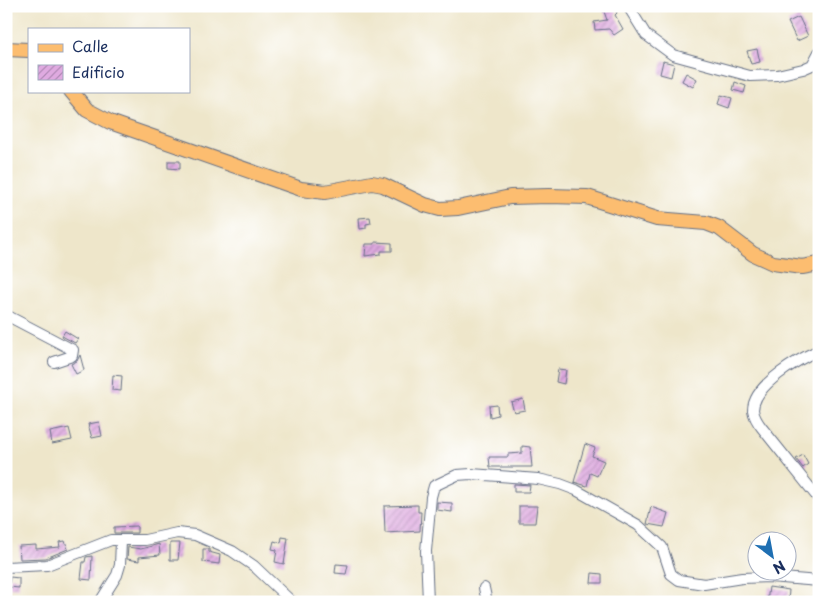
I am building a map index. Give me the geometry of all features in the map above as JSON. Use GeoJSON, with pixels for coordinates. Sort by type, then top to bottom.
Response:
{"type":"FeatureCollection","features":[{"type":"Feature","properties":{"kind":"main road"},"geometry":{"type":"LineString","coordinates":[[6,49],[28,50]]}},
{"type":"Feature","properties":{"kind":"main road"},"geometry":{"type":"LineString","coordinates":[[72,92],[87,110],[110,122],[301,188],[325,192],[372,183],[384,184],[424,205],[440,209],[458,208],[510,197],[587,197],[657,219],[706,223],[719,228],[754,254],[773,263],[802,267],[819,264]]}},
{"type":"Feature","properties":{"kind":"street"},"geometry":{"type":"LineString","coordinates":[[628,6],[646,35],[673,55],[750,76],[777,75],[803,69],[812,65],[819,52]]}},
{"type":"Feature","properties":{"kind":"street"},"geometry":{"type":"LineString","coordinates":[[6,315],[72,350],[72,356],[54,362]]}},
{"type":"Feature","properties":{"kind":"street"},"geometry":{"type":"LineString","coordinates":[[819,350],[781,371],[758,396],[753,409],[756,420],[819,499]]}},
{"type":"Feature","properties":{"kind":"street"},"geometry":{"type":"LineString","coordinates":[[428,602],[426,551],[431,497],[434,486],[457,475],[470,474],[538,479],[576,490],[638,525],[654,538],[662,547],[671,574],[679,580],[704,584],[742,578],[770,577],[819,581]]}},
{"type":"Feature","properties":{"kind":"street"},"geometry":{"type":"LineString","coordinates":[[6,567],[47,565],[104,542],[145,540],[177,533],[196,535],[232,551],[254,566],[292,602]]}},
{"type":"Feature","properties":{"kind":"street"},"geometry":{"type":"LineString","coordinates":[[100,602],[117,575],[120,565],[121,540]]}},
{"type":"Feature","properties":{"kind":"street"},"geometry":{"type":"LineString","coordinates":[[484,588],[487,602]]}},
{"type":"Feature","properties":{"kind":"building"},"geometry":{"type":"Polygon","coordinates":[[[602,6],[614,6],[617,13],[615,15],[623,29],[614,35],[609,29],[595,30],[594,22],[607,20],[602,6]]]}},
{"type":"Feature","properties":{"kind":"building"},"geometry":{"type":"Polygon","coordinates":[[[799,17],[808,36],[797,41],[788,22],[799,17]]]}},
{"type":"Feature","properties":{"kind":"building"},"geometry":{"type":"Polygon","coordinates":[[[757,49],[760,62],[751,64],[747,51],[757,49]]]}},
{"type":"Feature","properties":{"kind":"building"},"geometry":{"type":"Polygon","coordinates":[[[663,61],[674,64],[671,77],[660,74],[663,61]]]}},
{"type":"Feature","properties":{"kind":"building"},"geometry":{"type":"Polygon","coordinates":[[[686,73],[697,79],[693,87],[682,81],[686,73]]]}},
{"type":"Feature","properties":{"kind":"building"},"geometry":{"type":"Polygon","coordinates":[[[735,82],[746,86],[744,93],[733,90],[735,82]]]}},
{"type":"Feature","properties":{"kind":"building"},"geometry":{"type":"Polygon","coordinates":[[[721,95],[732,98],[729,108],[718,104],[721,95]]]}},
{"type":"Feature","properties":{"kind":"building"},"geometry":{"type":"Polygon","coordinates":[[[168,161],[180,161],[180,169],[168,168],[168,161]]]}},
{"type":"Feature","properties":{"kind":"building"},"geometry":{"type":"Polygon","coordinates":[[[370,217],[371,223],[366,224],[366,228],[360,229],[359,218],[370,217]]]}},
{"type":"Feature","properties":{"kind":"building"},"geometry":{"type":"Polygon","coordinates":[[[375,242],[392,243],[392,251],[381,251],[381,254],[365,256],[366,244],[375,244],[375,242]]]}},
{"type":"Feature","properties":{"kind":"building"},"geometry":{"type":"Polygon","coordinates":[[[65,331],[78,339],[75,343],[62,336],[65,331]]]}},
{"type":"Feature","properties":{"kind":"building"},"geometry":{"type":"Polygon","coordinates":[[[80,355],[84,370],[76,374],[71,364],[77,361],[80,355]]]}},
{"type":"Feature","properties":{"kind":"building"},"geometry":{"type":"Polygon","coordinates":[[[558,369],[566,370],[564,384],[556,382],[558,369]]]}},
{"type":"Feature","properties":{"kind":"building"},"geometry":{"type":"Polygon","coordinates":[[[113,375],[122,376],[121,391],[112,390],[113,375]]]}},
{"type":"Feature","properties":{"kind":"building"},"geometry":{"type":"Polygon","coordinates":[[[523,399],[525,410],[514,412],[511,402],[523,399]]]}},
{"type":"Feature","properties":{"kind":"building"},"geometry":{"type":"Polygon","coordinates":[[[497,405],[498,415],[490,417],[489,406],[497,405]]]}},
{"type":"Feature","properties":{"kind":"building"},"geometry":{"type":"Polygon","coordinates":[[[99,422],[102,436],[92,438],[88,424],[99,422]]]}},
{"type":"Feature","properties":{"kind":"building"},"geometry":{"type":"Polygon","coordinates":[[[69,428],[72,440],[52,444],[50,432],[69,428]]]}},
{"type":"Feature","properties":{"kind":"building"},"geometry":{"type":"Polygon","coordinates":[[[585,444],[595,448],[592,456],[604,461],[597,476],[590,473],[587,486],[574,482],[585,444]]]}},
{"type":"Feature","properties":{"kind":"building"},"geometry":{"type":"Polygon","coordinates":[[[522,446],[530,447],[532,467],[490,467],[489,457],[508,457],[508,454],[522,453],[522,446]]]}},
{"type":"Feature","properties":{"kind":"building"},"geometry":{"type":"Polygon","coordinates":[[[803,455],[808,464],[803,468],[796,459],[803,455]]]}},
{"type":"Feature","properties":{"kind":"building"},"geometry":{"type":"Polygon","coordinates":[[[514,484],[530,485],[529,492],[514,492],[514,484]]]}},
{"type":"Feature","properties":{"kind":"building"},"geometry":{"type":"Polygon","coordinates":[[[437,502],[452,503],[452,512],[437,510],[437,502]]]}},
{"type":"Feature","properties":{"kind":"building"},"geometry":{"type":"Polygon","coordinates":[[[418,505],[418,512],[421,512],[420,531],[385,533],[384,506],[418,505]]]}},
{"type":"Feature","properties":{"kind":"building"},"geometry":{"type":"Polygon","coordinates":[[[519,506],[537,506],[535,523],[519,523],[519,506]]]}},
{"type":"Feature","properties":{"kind":"building"},"geometry":{"type":"Polygon","coordinates":[[[651,507],[668,513],[664,527],[647,524],[651,507]]]}},
{"type":"Feature","properties":{"kind":"building"},"geometry":{"type":"Polygon","coordinates":[[[137,526],[137,533],[114,533],[114,527],[137,526]]]}},
{"type":"Feature","properties":{"kind":"building"},"geometry":{"type":"Polygon","coordinates":[[[282,537],[288,538],[284,564],[275,562],[277,550],[272,549],[274,541],[281,543],[282,537]]]}},
{"type":"Feature","properties":{"kind":"building"},"geometry":{"type":"Polygon","coordinates":[[[65,541],[68,549],[46,558],[20,559],[19,546],[36,545],[36,549],[60,547],[59,542],[65,541]]]}},
{"type":"Feature","properties":{"kind":"building"},"geometry":{"type":"Polygon","coordinates":[[[170,543],[180,543],[178,560],[170,560],[170,543]]]}},
{"type":"Feature","properties":{"kind":"building"},"geometry":{"type":"Polygon","coordinates":[[[159,544],[160,555],[139,557],[139,561],[127,559],[128,547],[141,549],[159,544]]]}},
{"type":"Feature","properties":{"kind":"building"},"geometry":{"type":"Polygon","coordinates":[[[203,549],[209,549],[209,552],[220,555],[219,564],[203,562],[203,549]]]}},
{"type":"Feature","properties":{"kind":"building"},"geometry":{"type":"Polygon","coordinates":[[[92,556],[91,580],[81,579],[83,562],[85,562],[86,557],[92,556]]]}},
{"type":"Feature","properties":{"kind":"building"},"geometry":{"type":"Polygon","coordinates":[[[336,564],[348,565],[346,574],[335,573],[336,564]]]}},
{"type":"Feature","properties":{"kind":"building"},"geometry":{"type":"Polygon","coordinates":[[[592,573],[602,574],[602,583],[591,583],[592,573]]]}},
{"type":"Feature","properties":{"kind":"building"},"geometry":{"type":"Polygon","coordinates":[[[10,577],[19,578],[19,588],[9,587],[10,577]]]}},
{"type":"Feature","properties":{"kind":"building"},"geometry":{"type":"Polygon","coordinates":[[[769,587],[789,590],[788,602],[767,602],[769,587]]]}}]}
